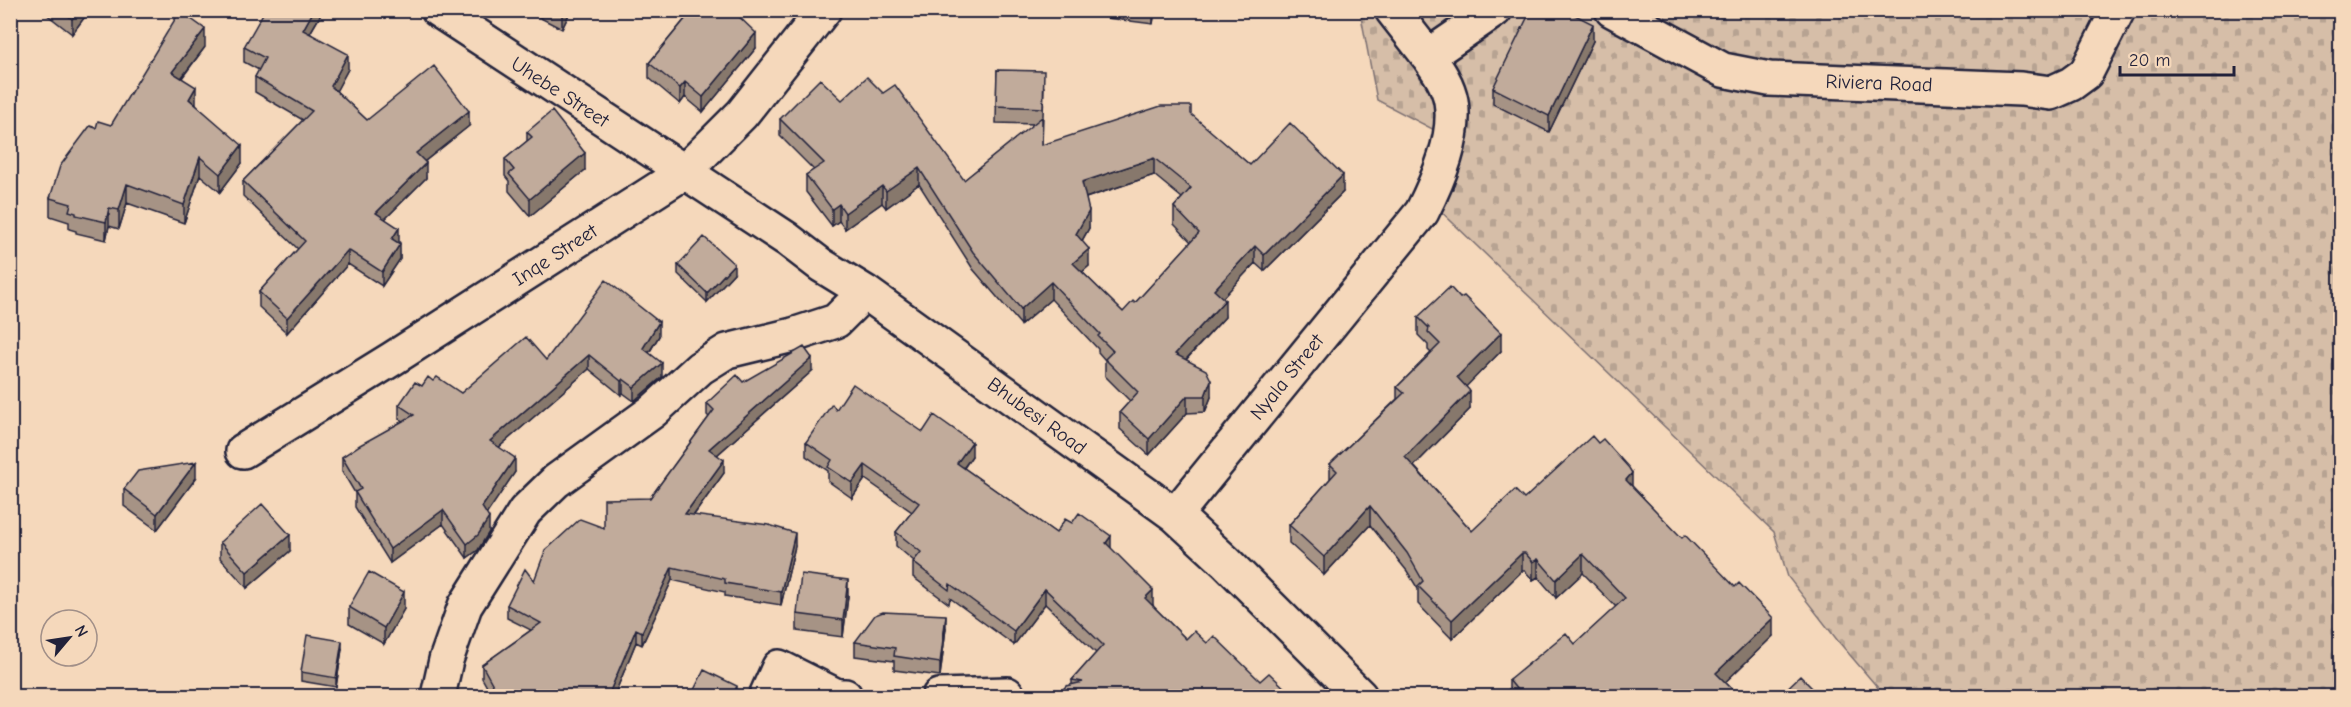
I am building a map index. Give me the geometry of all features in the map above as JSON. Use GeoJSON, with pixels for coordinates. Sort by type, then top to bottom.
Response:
{"type":"FeatureCollection","features":[{"type":"Feature","properties":{"kind":"street","name":"Uhebe Street"},"geometry":{"type":"LineString","coordinates":[[438,10],[683,173]]}},
{"type":"Feature","properties":{"kind":"street","name":"Inqe Street"},"geometry":{"type":"LineString","coordinates":[[243,451],[392,359],[683,173],[742,114],[824,10]]}},
{"type":"Feature","properties":{"kind":"street"},"geometry":{"type":"LineString","coordinates":[[1392,10],[1428,56],[1495,10]]}},
{"type":"Feature","properties":{"kind":"street","name":"Riviera Road"},"geometry":{"type":"LineString","coordinates":[[1612,10],[1723,70],[1769,79],[2022,89],[2051,93],[2071,84],[2086,73],[2118,10]]}},
{"type":"Feature","properties":{"kind":"street","name":"Nyala Street"},"geometry":{"type":"LineString","coordinates":[[1175,515],[1422,212],[1440,177],[1450,138],[1451,101],[1442,77],[1428,56]]}},
{"type":"Feature","properties":{"kind":"street","name":"Bhubesi Road"},"geometry":{"type":"LineString","coordinates":[[683,173],[865,292],[1175,515],[1226,561],[1360,696]]}},
{"type":"Feature","properties":{"kind":"street"},"geometry":{"type":"LineString","coordinates":[[438,696],[446,660],[465,606],[525,511],[549,489],[653,411],[700,368],[727,351],[793,335],[836,321],[865,292]]}},
{"type":"Feature","properties":{"kind":"street"},"geometry":{"type":"LineString","coordinates":[[766,696],[779,667],[837,696],[845,696]]}},
{"type":"Feature","properties":{"kind":"street"},"geometry":{"type":"LineString","coordinates":[[939,696],[1007,694]]}},
{"type":"Feature","properties":{"kind":"green space"},"geometry":{"type":"Polygon","coordinates":[[[1360,11],[2340,11],[2340,696],[1885,696],[1788,577],[1774,532],[1425,196],[1446,136],[1377,100],[1360,11]]]}},
{"type":"Feature","properties":{"kind":"building"},"geometry":{"type":"Polygon","coordinates":[[[61,10],[79,10],[72,19],[61,10]]]}},
{"type":"Feature","properties":{"kind":"building"},"geometry":{"type":"Polygon","coordinates":[[[265,10],[314,10],[303,30],[348,54],[331,86],[367,120],[434,66],[469,111],[416,153],[426,163],[376,213],[399,228],[392,239],[400,244],[382,272],[348,250],[287,318],[259,292],[305,241],[243,181],[312,111],[255,77],[265,58],[244,47],[265,10]]]}},
{"type":"Feature","properties":{"kind":"building"},"geometry":{"type":"Polygon","coordinates":[[[689,10],[732,10],[756,33],[703,97],[685,82],[680,88],[649,63],[686,18],[689,10]]]}},
{"type":"Feature","properties":{"kind":"building"},"geometry":{"type":"Polygon","coordinates":[[[1531,10],[1565,10],[1593,24],[1549,116],[1493,88],[1531,10]]]}},
{"type":"Feature","properties":{"kind":"building"},"geometry":{"type":"Polygon","coordinates":[[[180,11],[205,29],[172,72],[196,87],[189,99],[242,145],[220,174],[200,157],[184,205],[127,184],[119,210],[109,208],[106,222],[76,215],[69,211],[71,204],[50,198],[60,166],[90,126],[96,128],[98,121],[111,125],[180,11]]]}},
{"type":"Feature","properties":{"kind":"building"},"geometry":{"type":"Polygon","coordinates":[[[997,70],[1044,71],[1043,108],[996,106],[997,70]]]}},
{"type":"Feature","properties":{"kind":"building"},"geometry":{"type":"Polygon","coordinates":[[[867,77],[883,93],[895,85],[964,180],[1042,117],[1042,145],[1161,106],[1191,106],[1191,114],[1250,165],[1290,123],[1343,175],[1264,255],[1255,246],[1214,290],[1225,300],[1175,354],[1206,370],[1211,380],[1205,396],[1187,396],[1149,439],[1120,412],[1138,392],[1105,359],[1113,351],[1098,336],[1100,334],[1051,282],[1021,309],[973,252],[919,168],[886,191],[882,186],[845,213],[839,204],[832,209],[806,175],[824,163],[780,119],[820,79],[842,100],[867,77]],[[1154,158],[1082,182],[1089,211],[1076,234],[1089,249],[1073,263],[1123,312],[1133,301],[1135,303],[1199,233],[1174,207],[1191,188],[1154,158]]]}},
{"type":"Feature","properties":{"kind":"building"},"geometry":{"type":"Polygon","coordinates":[[[552,111],[585,153],[530,199],[509,174],[514,170],[505,159],[532,137],[527,132],[552,111]]]}},
{"type":"Feature","properties":{"kind":"building"},"geometry":{"type":"Polygon","coordinates":[[[704,237],[734,264],[707,293],[678,265],[704,237]]]}},
{"type":"Feature","properties":{"kind":"building"},"geometry":{"type":"Polygon","coordinates":[[[606,280],[659,322],[643,348],[662,363],[634,387],[623,379],[621,381],[589,355],[490,441],[515,458],[482,507],[489,518],[478,535],[467,544],[443,510],[390,549],[355,492],[361,489],[342,457],[414,415],[399,405],[415,382],[422,386],[428,377],[433,381],[437,377],[461,393],[526,337],[546,360],[606,280]]]}},
{"type":"Feature","properties":{"kind":"building"},"geometry":{"type":"Polygon","coordinates":[[[1450,287],[1460,298],[1464,296],[1501,333],[1457,377],[1470,391],[1405,457],[1472,531],[1515,490],[1524,499],[1592,436],[1598,443],[1603,439],[1632,473],[1626,480],[1682,538],[1685,535],[1735,587],[1739,583],[1773,618],[1716,673],[1739,696],[1522,696],[1509,680],[1566,633],[1575,644],[1625,598],[1583,554],[1556,580],[1538,559],[1533,562],[1525,553],[1522,553],[1452,620],[1418,586],[1423,581],[1407,553],[1370,506],[1324,557],[1289,525],[1337,471],[1330,464],[1404,393],[1397,387],[1440,344],[1418,317],[1450,287]]]}},
{"type":"Feature","properties":{"kind":"building"},"geometry":{"type":"Polygon","coordinates":[[[804,347],[812,358],[709,449],[724,460],[685,514],[769,525],[795,533],[781,592],[725,583],[725,579],[672,567],[642,632],[636,629],[608,696],[499,696],[482,665],[541,623],[507,605],[525,569],[534,581],[545,551],[580,519],[604,528],[604,499],[650,498],[714,410],[707,403],[737,375],[743,382],[804,347]]]}},
{"type":"Feature","properties":{"kind":"building"},"geometry":{"type":"Polygon","coordinates":[[[853,384],[923,432],[934,415],[972,442],[957,463],[1056,533],[1065,519],[1072,523],[1079,513],[1111,536],[1106,543],[1153,590],[1145,598],[1186,639],[1194,631],[1207,643],[1214,636],[1260,681],[1269,673],[1293,696],[1057,696],[1066,686],[1083,682],[1072,680],[1103,645],[1045,589],[1014,631],[950,584],[949,590],[913,562],[921,552],[896,532],[919,503],[865,465],[852,483],[828,467],[832,460],[806,442],[832,404],[836,410],[853,384]]]}},
{"type":"Feature","properties":{"kind":"building"},"geometry":{"type":"Polygon","coordinates":[[[196,462],[157,514],[124,489],[138,471],[196,462]]]}},
{"type":"Feature","properties":{"kind":"building"},"geometry":{"type":"Polygon","coordinates":[[[262,504],[290,535],[247,572],[220,542],[262,504]]]}},
{"type":"Feature","properties":{"kind":"building"},"geometry":{"type":"Polygon","coordinates":[[[369,572],[404,592],[384,628],[349,607],[369,572]]]}},
{"type":"Feature","properties":{"kind":"building"},"geometry":{"type":"Polygon","coordinates":[[[801,574],[848,580],[843,620],[797,614],[801,574]]]}},
{"type":"Feature","properties":{"kind":"building"},"geometry":{"type":"Polygon","coordinates":[[[883,612],[946,615],[940,663],[894,656],[895,648],[855,642],[875,615],[883,612]]]}},
{"type":"Feature","properties":{"kind":"building"},"geometry":{"type":"Polygon","coordinates":[[[307,635],[342,641],[336,678],[301,672],[307,635]]]}},
{"type":"Feature","properties":{"kind":"building"},"geometry":{"type":"Polygon","coordinates":[[[704,670],[737,686],[732,696],[691,696],[704,670]]]}},
{"type":"Feature","properties":{"kind":"building"},"geometry":{"type":"Polygon","coordinates":[[[1800,676],[1820,696],[1779,696],[1800,676]]]}}]}
